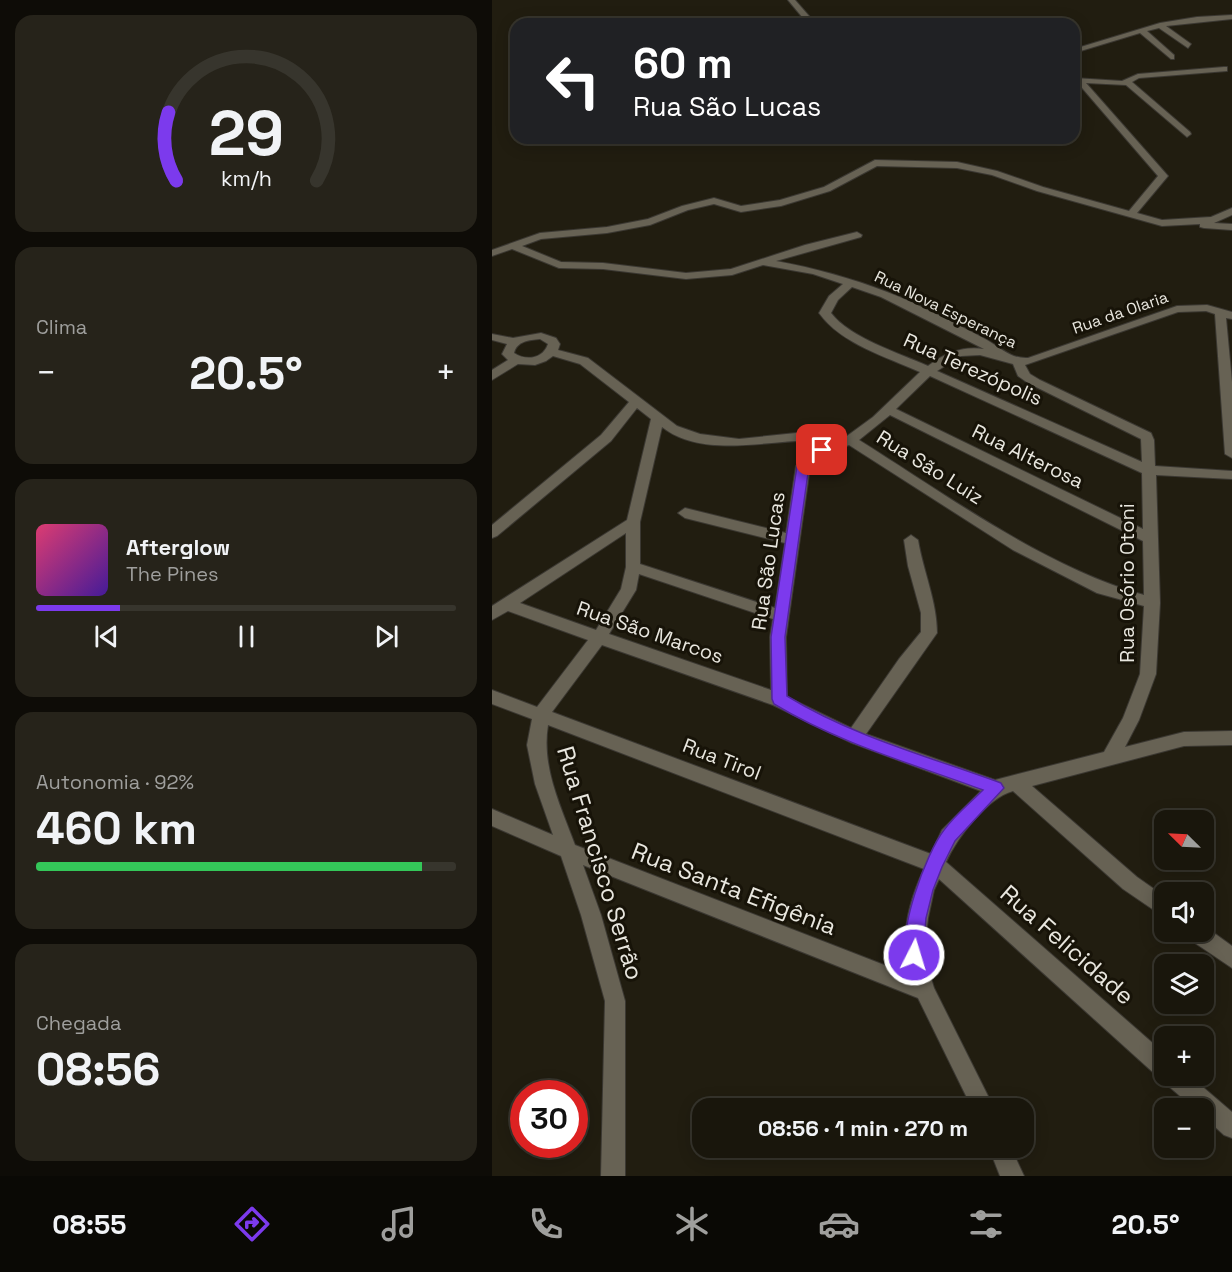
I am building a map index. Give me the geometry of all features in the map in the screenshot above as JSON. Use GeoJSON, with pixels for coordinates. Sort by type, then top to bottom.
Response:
{"type":"FeatureCollection","features":[{"type":"Feature","properties":{"kind":"street"},"geometry":{"type":"LineString","coordinates":[[791,0],[807,18]]}},
{"type":"Feature","properties":{"kind":"street"},"geometry":{"type":"LineString","coordinates":[[1080,49],[1160,25],[1197,19],[1232,17]]}},
{"type":"Feature","properties":{"kind":"street"},"geometry":{"type":"LineString","coordinates":[[1160,25],[1188,46]]}},
{"type":"Feature","properties":{"kind":"street"},"geometry":{"type":"LineString","coordinates":[[1141,30],[1171,57]]}},
{"type":"Feature","properties":{"kind":"street"},"geometry":{"type":"LineString","coordinates":[[1080,80],[1123,83],[1138,76],[1180,75],[1228,69],[1232,76]]}},
{"type":"Feature","properties":{"kind":"street"},"geometry":{"type":"LineString","coordinates":[[1127,81],[1187,134]]}},
{"type":"Feature","properties":{"kind":"street"},"geometry":{"type":"LineString","coordinates":[[1080,83],[1163,176],[1131,214]]}},
{"type":"Feature","properties":{"kind":"street"},"geometry":{"type":"LineString","coordinates":[[492,253],[540,236],[607,230],[650,222],[685,208],[714,201],[741,209],[781,203],[827,189],[875,163],[957,165],[994,173],[1040,189],[1162,223],[1232,227]]}},
{"type":"Feature","properties":{"kind":"street"},"geometry":{"type":"LineString","coordinates":[[1162,223],[1213,220],[1232,211]]}},
{"type":"Feature","properties":{"kind":"street"},"geometry":{"type":"LineString","coordinates":[[513,246],[559,265],[603,266],[686,276],[732,272],[857,235]]}},
{"type":"Feature","properties":{"kind":"street","name":"Rua Nova Esperança"},"geometry":{"type":"LineString","coordinates":[[763,262],[815,271],[851,283],[920,312],[985,344],[1000,355],[1020,362],[1019,369],[1024,375],[1040,385],[1146,436]]}},
{"type":"Feature","properties":{"kind":"street","name":"Rua Terezópolis"},"geometry":{"type":"LineString","coordinates":[[851,283],[828,305],[825,313],[834,325],[868,344],[1148,470]]}},
{"type":"Feature","properties":{"kind":"street","name":"Rua da Olaria"},"geometry":{"type":"LineString","coordinates":[[1020,362],[1030,361],[1177,309],[1195,307],[1226,314]]}},
{"type":"Feature","properties":{"kind":"street"},"geometry":{"type":"LineString","coordinates":[[1226,314],[1232,454]]}},
{"type":"Feature","properties":{"kind":"street"},"geometry":{"type":"LineString","coordinates":[[515,360],[508,354],[508,350],[514,342],[526,337],[541,336],[554,344],[552,352]]}},
{"type":"Feature","properties":{"kind":"street"},"geometry":{"type":"LineString","coordinates":[[492,337],[514,342]]}},
{"type":"Feature","properties":{"kind":"street"},"geometry":{"type":"LineString","coordinates":[[492,376],[515,360],[535,361],[552,352],[584,361],[672,429],[718,442],[760,441],[816,435],[850,440]]}},
{"type":"Feature","properties":{"kind":"street","name":"Rua São Luiz"},"geometry":{"type":"LineString","coordinates":[[1000,355],[964,352],[952,355],[930,371],[889,410],[850,440],[1036,556],[1102,589],[1152,603]]}},
{"type":"Feature","properties":{"kind":"street"},"geometry":{"type":"LineString","coordinates":[[492,533],[584,459],[623,420],[636,401]]}},
{"type":"Feature","properties":{"kind":"street","name":"Rua Alterosa"},"geometry":{"type":"LineString","coordinates":[[889,410],[1149,538]]}},
{"type":"Feature","properties":{"kind":"street","name":"Rua Francisco Serrão"},"geometry":{"type":"LineString","coordinates":[[613,1176],[615,1001],[591,915],[544,784],[536,745],[541,714],[600,636],[628,590],[633,567],[633,522],[658,417]]}},
{"type":"Feature","properties":{"kind":"street","name":"Rua Osório Otoni"},"geometry":{"type":"LineString","coordinates":[[1110,758],[1131,720],[1148,674],[1152,603],[1149,449],[1146,436]]}},
{"type":"Feature","properties":{"kind":"street","name":"Rua São Lucas"},"geometry":{"type":"LineString","coordinates":[[779,699],[778,637],[803,466],[808,458],[822,450],[850,440]]}},
{"type":"Feature","properties":{"kind":"street"},"geometry":{"type":"LineString","coordinates":[[1148,470],[1232,475]]}},
{"type":"Feature","properties":{"kind":"street"},"geometry":{"type":"LineString","coordinates":[[685,513],[793,540]]}},
{"type":"Feature","properties":{"kind":"street"},"geometry":{"type":"LineString","coordinates":[[492,614],[633,522]]}},
{"type":"Feature","properties":{"kind":"street"},"geometry":{"type":"LineString","coordinates":[[855,736],[931,627],[915,566],[912,540]]}},
{"type":"Feature","properties":{"kind":"street"},"geometry":{"type":"LineString","coordinates":[[633,567],[782,616]]}},
{"type":"Feature","properties":{"kind":"street","name":"Rua São Marcos"},"geometry":{"type":"LineString","coordinates":[[507,605],[779,699]]}},
{"type":"Feature","properties":{"kind":"street","name":"Rua Tirol"},"geometry":{"type":"LineString","coordinates":[[492,698],[541,714],[935,864]]}},
{"type":"Feature","properties":{"kind":"street"},"geometry":{"type":"LineString","coordinates":[[779,699],[806,716],[996,788]]}},
{"type":"Feature","properties":{"kind":"street"},"geometry":{"type":"LineString","coordinates":[[978,1098],[925,991],[914,955],[924,890],[949,836],[996,788],[1185,739],[1232,738]]}},
{"type":"Feature","properties":{"kind":"street"},"geometry":{"type":"LineString","coordinates":[[1015,782],[1130,883],[1154,901]]}},
{"type":"Feature","properties":{"kind":"street","name":"Rua Santa Efigênia"},"geometry":{"type":"LineString","coordinates":[[492,817],[566,850],[925,991]]}},
{"type":"Feature","properties":{"kind":"street","name":"Rua Felicidade"},"geometry":{"type":"LineString","coordinates":[[935,864],[1154,1058]]}},
{"type":"Feature","properties":{"kind":"street"},"geometry":{"type":"LineString","coordinates":[[1210,942],[1232,958]]}},
{"type":"Feature","properties":{"kind":"street"},"geometry":{"type":"LineString","coordinates":[[1185,1086],[1232,1127]]}},
{"type":"Feature","properties":{"kind":"street"},"geometry":{"type":"LineString","coordinates":[[1004,1158],[1012,1176]]}},
{"type":"Feature","properties":{"kind":"route"},"geometry":{"type":"LineString","coordinates":[[822,450],[808,458],[803,466],[778,637],[779,699],[806,716],[886,749],[996,788],[949,836],[935,864],[924,890],[914,955]]}}]}
